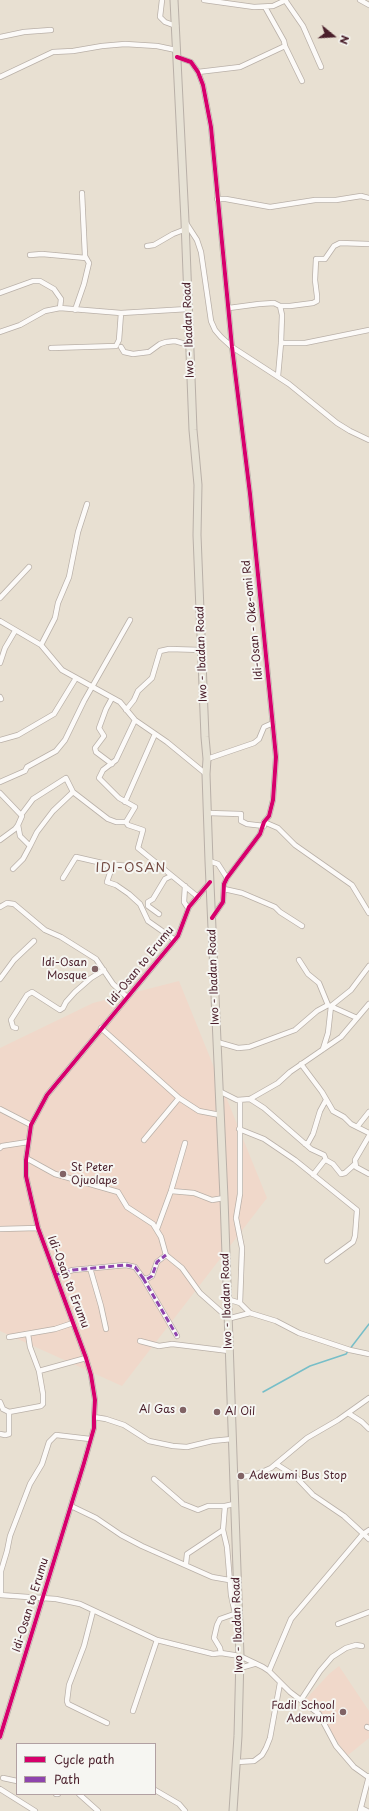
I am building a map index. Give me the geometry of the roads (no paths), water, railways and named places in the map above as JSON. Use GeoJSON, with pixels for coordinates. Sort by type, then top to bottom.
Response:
{"type":"FeatureCollection","features":[{"type":"Feature","properties":{"kind":"main road","name":"Iwo - Ibadan Road"},"geometry":{"type":"LineString","coordinates":[[174,0],[186,229],[193,430],[198,485],[197,534],[207,759],[206,774],[218,1091],[224,1198],[227,1318],[234,1478],[237,1613],[240,1656],[237,1762],[233,1811]]}},
{"type":"Feature","properties":{"kind":"street"},"geometry":{"type":"LineString","coordinates":[[162,0],[160,17],[165,22],[176,26]]}},
{"type":"Feature","properties":{"kind":"street"},"geometry":{"type":"LineString","coordinates":[[204,0],[242,6],[265,7],[286,0],[302,26],[321,67]]}},
{"type":"Feature","properties":{"kind":"street"},"geometry":{"type":"LineString","coordinates":[[360,0],[369,4]]}},
{"type":"Feature","properties":{"kind":"street"},"geometry":{"type":"LineString","coordinates":[[265,7],[284,41],[302,81]]}},
{"type":"Feature","properties":{"kind":"street"},"geometry":{"type":"LineString","coordinates":[[0,36],[51,30]]}},
{"type":"Feature","properties":{"kind":"street"},"geometry":{"type":"LineString","coordinates":[[0,78],[53,52],[73,51],[102,46],[125,44],[157,46],[177,53],[191,62],[198,72],[240,67],[285,46]]}},
{"type":"Feature","properties":{"kind":"street","name":"Idi-Osan - Oke-omi Rd"},"geometry":{"type":"LineString","coordinates":[[198,72],[203,85],[211,127],[232,348],[250,494],[276,757],[274,787],[269,816],[244,856],[226,878]]}},
{"type":"Feature","properties":{"kind":"street"},"geometry":{"type":"LineString","coordinates":[[75,310],[88,272],[89,261],[85,256],[82,193]]}},
{"type":"Feature","properties":{"kind":"street"},"geometry":{"type":"LineString","coordinates":[[217,199],[226,199],[270,207],[316,200],[336,200],[361,196],[369,198]]}},
{"type":"Feature","properties":{"kind":"street"},"geometry":{"type":"LineString","coordinates":[[185,221],[197,240],[201,252],[211,321],[215,330],[232,348],[278,376],[350,432],[369,440]]}},
{"type":"Feature","properties":{"kind":"street"},"geometry":{"type":"LineString","coordinates":[[147,246],[154,245],[173,234],[186,229]]}},
{"type":"Feature","properties":{"kind":"street"},"geometry":{"type":"LineString","coordinates":[[229,308],[274,303],[280,306],[313,303],[317,301],[316,285],[314,280],[316,259],[325,259],[334,246],[340,243],[369,244]]}},
{"type":"Feature","properties":{"kind":"street"},"geometry":{"type":"LineString","coordinates":[[30,255],[42,254],[86,258]]}},
{"type":"Feature","properties":{"kind":"street"},"geometry":{"type":"LineString","coordinates":[[0,293],[33,281],[40,281],[54,289],[61,299],[60,308]]}},
{"type":"Feature","properties":{"kind":"street"},"geometry":{"type":"LineString","coordinates":[[278,376],[281,343],[280,306]]}},
{"type":"Feature","properties":{"kind":"street"},"geometry":{"type":"LineString","coordinates":[[0,332],[30,321],[45,311],[60,308],[121,313],[188,309]]}},
{"type":"Feature","properties":{"kind":"street"},"geometry":{"type":"LineString","coordinates":[[51,348],[116,346],[120,340],[121,313]]}},
{"type":"Feature","properties":{"kind":"street"},"geometry":{"type":"LineString","coordinates":[[281,343],[304,343],[369,330]]}},
{"type":"Feature","properties":{"kind":"street"},"geometry":{"type":"LineString","coordinates":[[121,347],[128,354],[133,354],[149,352],[160,344],[166,342],[175,341],[189,345]]}},
{"type":"Feature","properties":{"kind":"street"},"geometry":{"type":"LineString","coordinates":[[41,645],[55,618],[58,603],[69,577],[78,532],[87,504]]}},
{"type":"Feature","properties":{"kind":"street"},"geometry":{"type":"LineString","coordinates":[[0,598],[30,567]]}},
{"type":"Feature","properties":{"kind":"street"},"geometry":{"type":"LineString","coordinates":[[1,782],[25,771],[27,767],[56,751],[65,740],[130,620]]}},
{"type":"Feature","properties":{"kind":"street"},"geometry":{"type":"LineString","coordinates":[[0,621],[41,645],[62,670],[120,702],[135,720],[156,734],[206,774]]}},
{"type":"Feature","properties":{"kind":"street"},"geometry":{"type":"LineString","coordinates":[[0,663],[8,642],[15,630]]}},
{"type":"Feature","properties":{"kind":"street"},"geometry":{"type":"LineString","coordinates":[[126,710],[134,700],[138,691],[152,678],[160,651],[169,649],[202,650]]}},
{"type":"Feature","properties":{"kind":"street"},"geometry":{"type":"LineString","coordinates":[[0,740],[18,735],[54,714],[76,678]]}},
{"type":"Feature","properties":{"kind":"street"},"geometry":{"type":"LineString","coordinates":[[112,698],[99,728],[104,736],[95,748],[112,764]]}},
{"type":"Feature","properties":{"kind":"street"},"geometry":{"type":"LineString","coordinates":[[126,822],[135,807],[124,802],[99,778],[103,770],[112,764],[121,752],[135,720]]}},
{"type":"Feature","properties":{"kind":"street"},"geometry":{"type":"LineString","coordinates":[[207,759],[254,743],[259,739],[264,727],[273,723]]}},
{"type":"Feature","properties":{"kind":"street"},"geometry":{"type":"LineString","coordinates":[[124,802],[156,734]]}},
{"type":"Feature","properties":{"kind":"street"},"geometry":{"type":"LineString","coordinates":[[0,840],[16,828],[21,815],[32,799],[66,778],[73,792],[108,819],[116,822],[126,822],[128,825],[143,830],[138,848],[198,897]]}},
{"type":"Feature","properties":{"kind":"street"},"geometry":{"type":"LineString","coordinates":[[13,869],[23,859],[37,832],[53,811],[73,792]]}},
{"type":"Feature","properties":{"kind":"street"},"geometry":{"type":"LineString","coordinates":[[0,793],[21,815]]}},
{"type":"Feature","properties":{"kind":"street"},"geometry":{"type":"LineString","coordinates":[[208,813],[241,814],[242,821],[247,824],[264,824],[278,828],[295,845],[343,877],[357,890],[367,905],[369,913]]}},
{"type":"Feature","properties":{"kind":"street"},"geometry":{"type":"LineString","coordinates":[[18,825],[20,836],[30,846]]}},
{"type":"Feature","properties":{"kind":"street"},"geometry":{"type":"LineString","coordinates":[[63,878],[76,857],[102,863],[112,869]]}},
{"type":"Feature","properties":{"kind":"street"},"geometry":{"type":"LineString","coordinates":[[210,861],[218,864],[226,878],[223,902],[212,918]]}},
{"type":"Feature","properties":{"kind":"street"},"geometry":{"type":"LineString","coordinates":[[129,866],[117,865],[112,869],[107,882],[129,894],[140,904],[148,921],[175,940]]}},
{"type":"Feature","properties":{"kind":"street"},"geometry":{"type":"LineString","coordinates":[[159,914],[148,906],[148,902],[153,899],[164,879],[171,876]]}},
{"type":"Feature","properties":{"kind":"street","name":"Idi-Osan to Erumu"},"geometry":{"type":"LineString","coordinates":[[1,1733],[94,1428],[95,1400],[91,1375],[38,1228],[26,1176],[26,1158],[31,1125],[47,1095],[175,940],[182,927],[188,908],[210,882]]}},
{"type":"Feature","properties":{"kind":"street"},"geometry":{"type":"LineString","coordinates":[[185,886],[184,902],[188,908]]}},
{"type":"Feature","properties":{"kind":"street"},"geometry":{"type":"LineString","coordinates":[[224,889],[242,893],[275,907],[280,912],[302,926]]}},
{"type":"Feature","properties":{"kind":"street"},"geometry":{"type":"LineString","coordinates":[[0,907],[7,902],[14,904],[44,930],[61,937],[96,959],[113,984],[127,998]]}},
{"type":"Feature","properties":{"kind":"street"},"geometry":{"type":"LineString","coordinates":[[0,980],[14,960],[34,941]]}},
{"type":"Feature","properties":{"kind":"street"},"geometry":{"type":"LineString","coordinates":[[299,960],[308,974],[319,983],[330,1006],[328,1033],[323,1050]]}},
{"type":"Feature","properties":{"kind":"street"},"geometry":{"type":"LineString","coordinates":[[217,1042],[238,1048],[249,1047],[295,1030],[317,1011],[330,1006],[351,990],[369,966]]}},
{"type":"Feature","properties":{"kind":"street"},"geometry":{"type":"LineString","coordinates":[[16,1028],[13,1027],[11,1020],[27,995],[32,992],[60,1010],[75,992],[91,978],[104,970]]}},
{"type":"Feature","properties":{"kind":"street"},"geometry":{"type":"LineString","coordinates":[[330,1006],[357,1018]]}},
{"type":"Feature","properties":{"kind":"street"},"geometry":{"type":"LineString","coordinates":[[218,1091],[240,1101],[250,1099],[278,1083],[301,1064],[341,1037],[357,1018],[368,1008]]}},
{"type":"Feature","properties":{"kind":"street"},"geometry":{"type":"LineString","coordinates":[[101,1028],[179,1098],[199,1111],[220,1115]]}},
{"type":"Feature","properties":{"kind":"street"},"geometry":{"type":"LineString","coordinates":[[250,1099],[264,1108],[305,1144],[324,1155],[326,1160],[333,1164],[343,1174],[355,1164],[355,1160],[369,1134],[336,1114],[301,1064]]}},
{"type":"Feature","properties":{"kind":"street"},"geometry":{"type":"LineString","coordinates":[[144,1140],[179,1098]]}},
{"type":"Feature","properties":{"kind":"street"},"geometry":{"type":"LineString","coordinates":[[305,1144],[308,1143],[320,1110],[326,1100]]}},
{"type":"Feature","properties":{"kind":"street"},"geometry":{"type":"LineString","coordinates":[[240,1101],[240,1194],[236,1218],[242,1248],[240,1302]]}},
{"type":"Feature","properties":{"kind":"street"},"geometry":{"type":"LineString","coordinates":[[0,1109],[31,1125]]}},
{"type":"Feature","properties":{"kind":"street"},"geometry":{"type":"LineString","coordinates":[[357,1127],[369,1112]]}},
{"type":"Feature","properties":{"kind":"street"},"geometry":{"type":"LineString","coordinates":[[239,1128],[264,1139],[313,1174],[358,1212],[356,1236],[353,1242],[326,1261]]}},
{"type":"Feature","properties":{"kind":"street"},"geometry":{"type":"LineString","coordinates":[[0,1148],[2,1146],[28,1142]]}},
{"type":"Feature","properties":{"kind":"street"},"geometry":{"type":"LineString","coordinates":[[157,1229],[171,1191],[185,1143]]}},
{"type":"Feature","properties":{"kind":"street"},"geometry":{"type":"LineString","coordinates":[[26,1158],[55,1174],[118,1192],[127,1207],[153,1224],[157,1229],[166,1255],[182,1268],[200,1293],[227,1318],[250,1314],[276,1321],[299,1333],[313,1338],[361,1353],[369,1354]]}},
{"type":"Feature","properties":{"kind":"street"},"geometry":{"type":"LineString","coordinates":[[313,1174],[326,1160]]}},
{"type":"Feature","properties":{"kind":"street"},"geometry":{"type":"LineString","coordinates":[[355,1164],[358,1169],[369,1174]]}},
{"type":"Feature","properties":{"kind":"street"},"geometry":{"type":"LineString","coordinates":[[171,1191],[194,1193],[212,1200],[224,1198]]}},
{"type":"Feature","properties":{"kind":"street"},"geometry":{"type":"LineString","coordinates":[[0,1229],[38,1228]]}},
{"type":"Feature","properties":{"kind":"street"},"geometry":{"type":"LineString","coordinates":[[143,1278],[151,1278],[157,1262],[166,1255]]}},
{"type":"Feature","properties":{"kind":"street"},"geometry":{"type":"LineString","coordinates":[[55,1275],[73,1270],[131,1265],[137,1269],[143,1278],[177,1336]]}},
{"type":"Feature","properties":{"kind":"street"},"geometry":{"type":"LineString","coordinates":[[90,1268],[106,1329]]}},
{"type":"Feature","properties":{"kind":"street"},"geometry":{"type":"LineString","coordinates":[[227,1299],[240,1302],[250,1314]]}},
{"type":"Feature","properties":{"kind":"street"},"geometry":{"type":"LineString","coordinates":[[9,1337],[65,1326],[73,1322]]}},
{"type":"Feature","properties":{"kind":"street"},"geometry":{"type":"LineString","coordinates":[[0,1402],[3,1410],[9,1412],[41,1406],[43,1404],[43,1394],[39,1371],[30,1347],[28,1334]]}},
{"type":"Feature","properties":{"kind":"street"},"geometry":{"type":"LineString","coordinates":[[140,1341],[159,1346],[172,1344],[229,1350]]}},
{"type":"Feature","properties":{"kind":"street"},"geometry":{"type":"LineString","coordinates":[[39,1371],[86,1358]]}},
{"type":"Feature","properties":{"kind":"street"},"geometry":{"type":"LineString","coordinates":[[234,1478],[259,1474],[276,1464],[307,1438],[348,1413],[369,1398]]}},
{"type":"Feature","properties":{"kind":"street"},"geometry":{"type":"LineString","coordinates":[[0,1434],[9,1434],[9,1412]]}},
{"type":"Feature","properties":{"kind":"street"},"geometry":{"type":"LineString","coordinates":[[348,1413],[362,1422],[369,1429]]}},
{"type":"Feature","properties":{"kind":"street"},"geometry":{"type":"LineString","coordinates":[[94,1417],[124,1425],[149,1441],[173,1446],[187,1447],[212,1441],[232,1439]]}},
{"type":"Feature","properties":{"kind":"street"},"geometry":{"type":"LineString","coordinates":[[90,1439],[56,1435],[49,1442],[42,1464],[30,1484],[10,1536],[1,1571],[0,1596],[80,1604],[157,1640],[213,1654],[221,1653],[240,1656],[269,1671],[280,1683],[322,1717],[336,1746],[354,1767],[368,1776],[361,1810],[368,1811]]}},
{"type":"Feature","properties":{"kind":"street"},"geometry":{"type":"LineString","coordinates":[[276,1464],[290,1472],[313,1495],[344,1516],[369,1539]]}},
{"type":"Feature","properties":{"kind":"street"},"geometry":{"type":"LineString","coordinates":[[154,1479],[182,1504],[198,1510],[208,1506],[225,1506],[234,1504]]}},
{"type":"Feature","properties":{"kind":"street"},"geometry":{"type":"LineString","coordinates":[[70,1506],[96,1518],[142,1546],[186,1564],[212,1577],[229,1580]]}},
{"type":"Feature","properties":{"kind":"street"},"geometry":{"type":"LineString","coordinates":[[221,1653],[220,1648],[214,1638],[217,1625],[220,1619],[237,1613],[229,1580],[227,1547],[223,1530],[225,1506]]}},
{"type":"Feature","properties":{"kind":"street"},"geometry":{"type":"LineString","coordinates":[[186,1564],[187,1554],[223,1530]]}},
{"type":"Feature","properties":{"kind":"street"},"geometry":{"type":"LineString","coordinates":[[269,1671],[291,1619],[363,1534],[369,1530]]}},
{"type":"Feature","properties":{"kind":"street"},"geometry":{"type":"LineString","coordinates":[[93,1611],[84,1646],[69,1685],[67,1701],[78,1709],[107,1723]]}},
{"type":"Feature","properties":{"kind":"street"},"geometry":{"type":"LineString","coordinates":[[338,1624],[369,1612]]}},
{"type":"Feature","properties":{"kind":"street"},"geometry":{"type":"LineString","coordinates":[[133,1711],[157,1640]]}},
{"type":"Feature","properties":{"kind":"street"},"geometry":{"type":"LineString","coordinates":[[301,1700],[320,1671],[332,1657],[346,1648],[356,1645],[362,1646]]}},
{"type":"Feature","properties":{"kind":"street"},"geometry":{"type":"LineString","coordinates":[[240,1668],[254,1664]]}},
{"type":"Feature","properties":{"kind":"street"},"geometry":{"type":"LineString","coordinates":[[237,1762],[254,1761],[262,1755],[266,1748],[270,1738],[280,1683]]}},
{"type":"Feature","properties":{"kind":"street"},"geometry":{"type":"LineString","coordinates":[[3,1778],[16,1781]]}},
{"type":"Feature","properties":{"kind":"street"},"geometry":{"type":"LineString","coordinates":[[0,1789],[35,1811]]}},
{"type":"Feature","properties":{"kind":"street"},"geometry":{"type":"LineString","coordinates":[[156,1791],[178,1804],[185,1811]]}},
{"type":"Feature","properties":{"kind":"street"},"geometry":{"type":"LineString","coordinates":[[80,1795],[98,1811]]}},
{"type":"Feature","properties":{"kind":"waterway"},"geometry":{"type":"LineString","coordinates":[[263,1392],[310,1366],[346,1354],[369,1324]]}},
{"type":"Feature","properties":{"kind":"place","name":"Idi-Osan Mosque"},"geometry":{"type":"Point","coordinates":[95,969]}},
{"type":"Feature","properties":{"kind":"place","name":"St Peter Ojuolape"},"geometry":{"type":"Point","coordinates":[63,1174]}},
{"type":"Feature","properties":{"kind":"place","name":"Al Gas"},"geometry":{"type":"Point","coordinates":[183,1410]}},
{"type":"Feature","properties":{"kind":"place","name":"Al Oil"},"geometry":{"type":"Point","coordinates":[217,1412]}},
{"type":"Feature","properties":{"kind":"place","name":"Adewumi Bus Stop"},"geometry":{"type":"Point","coordinates":[241,1476]}},
{"type":"Feature","properties":{"kind":"place","name":"Fadil School Adewumi"},"geometry":{"type":"Point","coordinates":[343,1712]}},
{"type":"Feature","properties":{"kind":"district","name":"IDI-OSAN"},"geometry":{"type":"Point","coordinates":[131,868]}}]}
